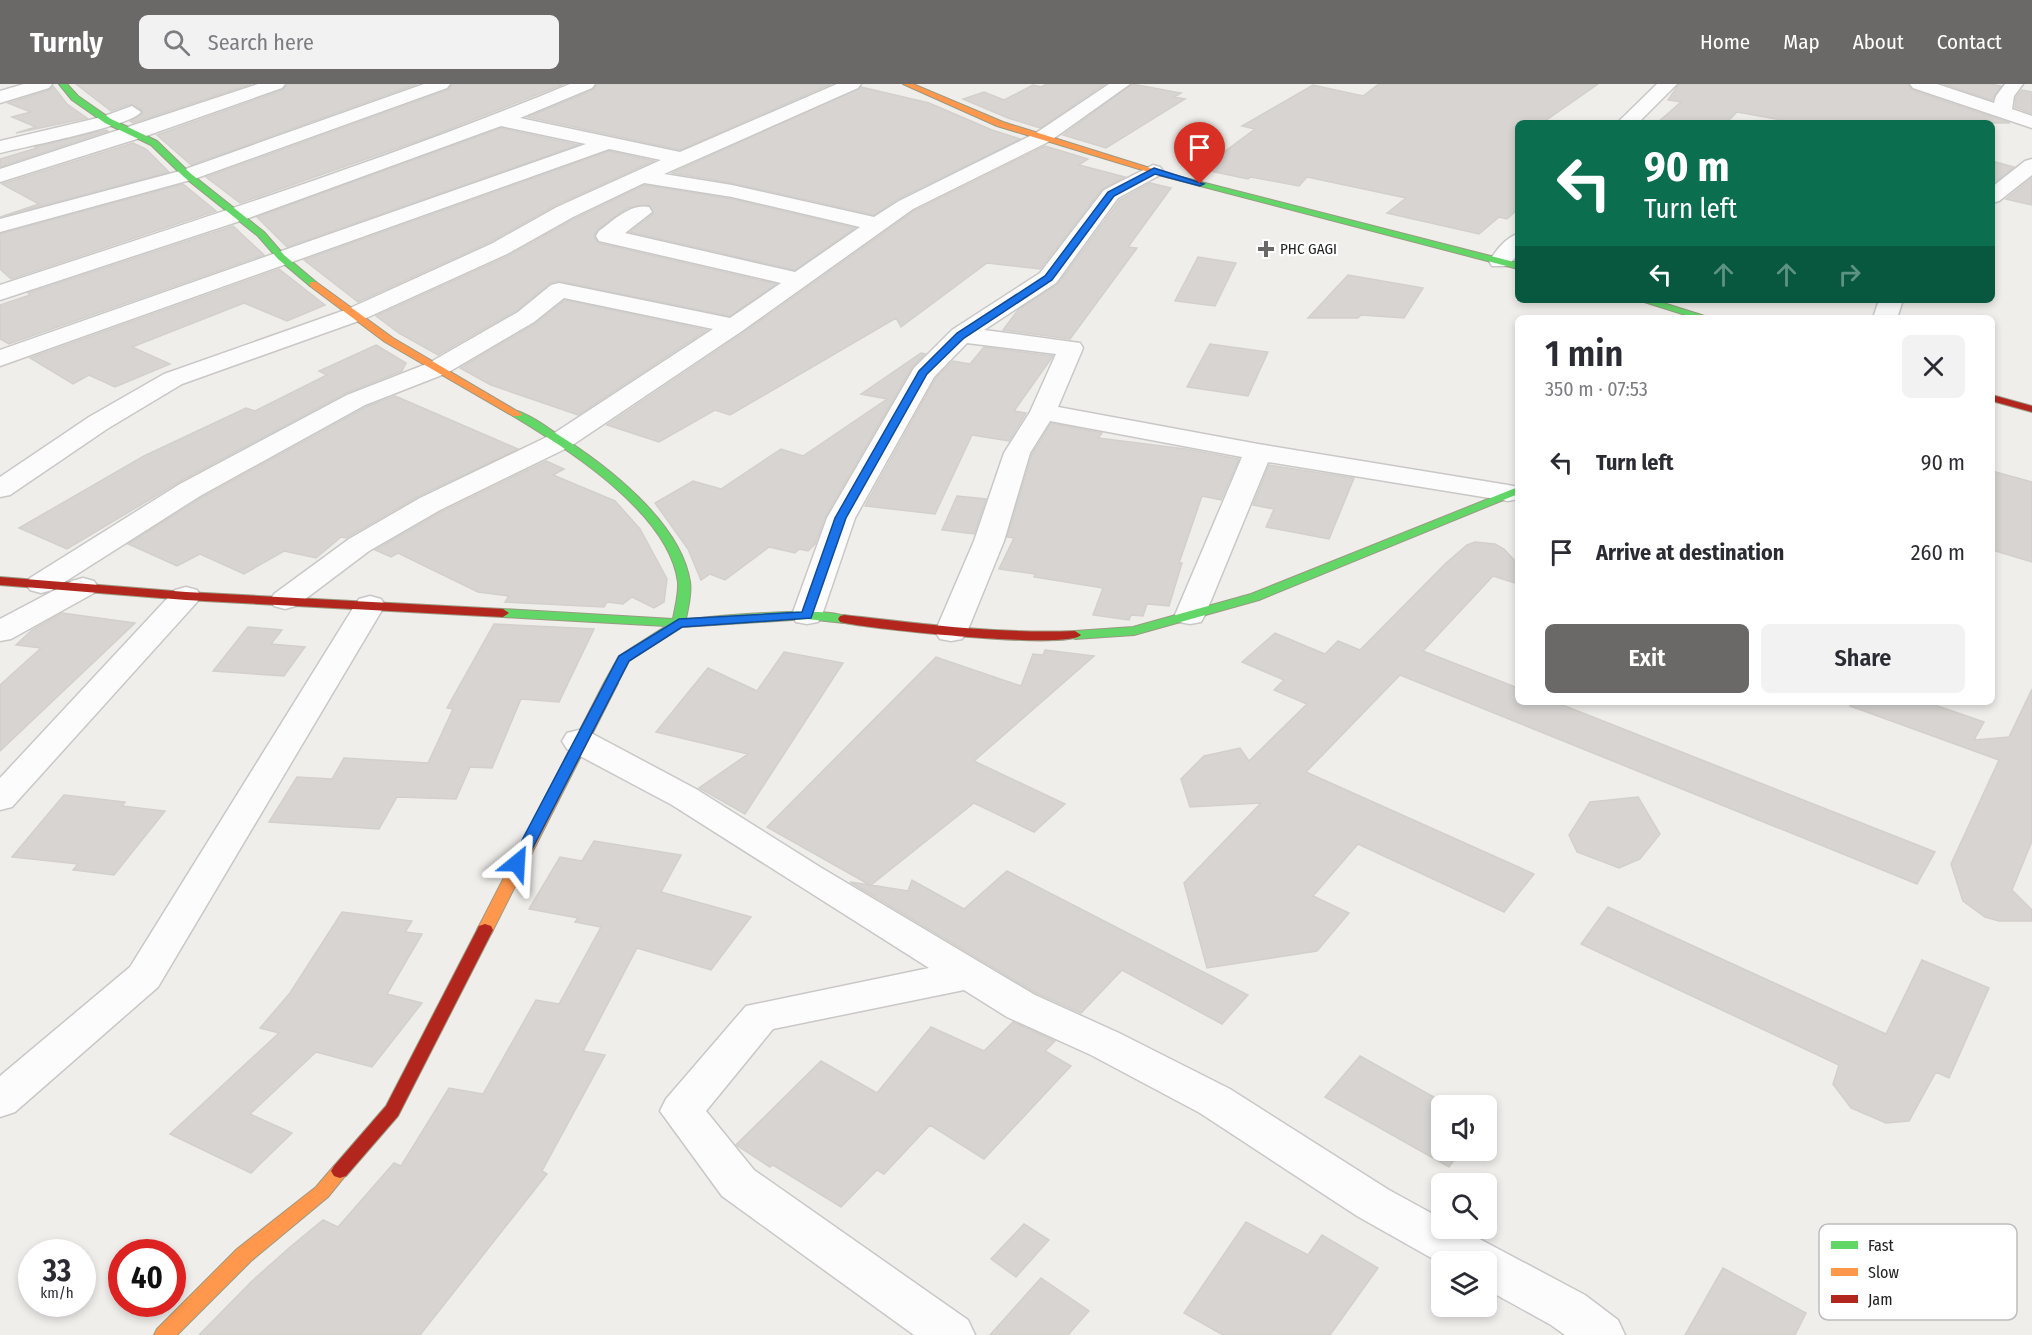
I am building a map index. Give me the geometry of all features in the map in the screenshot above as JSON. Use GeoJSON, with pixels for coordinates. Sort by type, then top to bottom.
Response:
{"type":"FeatureCollection","features":[{"type":"Feature","properties":{"kind":"street"},"geometry":{"type":"LineString","coordinates":[[0,97],[44,84]]}},
{"type":"Feature","properties":{"kind":"street"},"geometry":{"type":"LineString","coordinates":[[63,84],[75,98],[108,121],[154,143],[188,175],[238,214],[281,257],[389,340],[562,440],[612,477],[654,523],[671,550],[684,579],[679,623]]}},
{"type":"Feature","properties":{"kind":"street"},"geometry":{"type":"LineString","coordinates":[[0,176],[136,133],[276,84]]}},
{"type":"Feature","properties":{"kind":"street"},"geometry":{"type":"LineString","coordinates":[[0,226],[188,175],[441,84]]}},
{"type":"Feature","properties":{"kind":"street"},"geometry":{"type":"LineString","coordinates":[[0,293],[238,214],[500,120],[586,84]]}},
{"type":"Feature","properties":{"kind":"street"},"geometry":{"type":"LineString","coordinates":[[0,489],[98,423],[173,379],[356,314],[499,249],[565,212],[640,176],[684,159],[852,84]]}},
{"type":"Feature","properties":{"kind":"street"},"geometry":{"type":"LineString","coordinates":[[907,84],[1000,124],[1154,171],[1509,264],[1515,249]]}},
{"type":"Feature","properties":{"kind":"street"},"geometry":{"type":"LineString","coordinates":[[285,600],[359,545],[429,504],[562,440],[734,326],[880,225],[906,204],[1043,138],[1120,84]]}},
{"type":"Feature","properties":{"kind":"street"},"geometry":{"type":"LineString","coordinates":[[1630,120],[1668,84]]}},
{"type":"Feature","properties":{"kind":"street"},"geometry":{"type":"LineString","coordinates":[[1919,84],[2032,122]]}},
{"type":"Feature","properties":{"kind":"street"},"geometry":{"type":"LineString","coordinates":[[2002,112],[2005,96],[2014,84]]}},
{"type":"Feature","properties":{"kind":"street"},"geometry":{"type":"LineString","coordinates":[[0,147],[108,121],[149,106]]}},
{"type":"Feature","properties":{"kind":"street"},"geometry":{"type":"LineString","coordinates":[[500,120],[684,159]]}},
{"type":"Feature","properties":{"kind":"street"},"geometry":{"type":"LineString","coordinates":[[0,359],[281,257],[539,169],[610,142]]}},
{"type":"Feature","properties":{"kind":"street"},"geometry":{"type":"LineString","coordinates":[[1995,195],[2032,165]]}},
{"type":"Feature","properties":{"kind":"street"},"geometry":{"type":"LineString","coordinates":[[539,169],[610,190]]}},
{"type":"Feature","properties":{"kind":"street"},"geometry":{"type":"LineString","coordinates":[[807,615],[841,518],[923,373],[961,335],[1048,278],[1111,194],[1154,171]]}},
{"type":"Feature","properties":{"kind":"street"},"geometry":{"type":"LineString","coordinates":[[640,176],[742,193],[880,225]]}},
{"type":"Feature","properties":{"kind":"street"},"geometry":{"type":"LineString","coordinates":[[641,212],[607,236],[799,280]]}},
{"type":"Feature","properties":{"kind":"street"},"geometry":{"type":"LineString","coordinates":[[41,584],[190,490],[356,400],[438,368],[526,317],[559,290],[734,326]]}},
{"type":"Feature","properties":{"kind":"street"},"geometry":{"type":"LineString","coordinates":[[1654,303],[1696,315]]}},
{"type":"Feature","properties":{"kind":"street"},"geometry":{"type":"LineString","coordinates":[[951,632],[989,541],[1017,453],[1043,412],[1071,348],[961,335]]}},
{"type":"Feature","properties":{"kind":"street"},"geometry":{"type":"LineString","coordinates":[[1995,399],[2032,409]]}},
{"type":"Feature","properties":{"kind":"street"},"geometry":{"type":"LineString","coordinates":[[1043,412],[1258,452],[1513,491]]}},
{"type":"Feature","properties":{"kind":"street"},"geometry":{"type":"LineString","coordinates":[[1190,615],[1258,452]]}},
{"type":"Feature","properties":{"kind":"street"},"geometry":{"type":"LineString","coordinates":[[0,582],[186,596],[370,604],[679,623],[807,615],[951,632],[1042,637],[1134,631],[1255,597],[1513,491]]}},
{"type":"Feature","properties":{"kind":"street"},"geometry":{"type":"LineString","coordinates":[[0,632],[83,587]]}},
{"type":"Feature","properties":{"kind":"street"},"geometry":{"type":"LineString","coordinates":[[0,799],[186,596]]}},
{"type":"Feature","properties":{"kind":"street"},"geometry":{"type":"LineString","coordinates":[[0,1100],[144,977],[370,604]]}},
{"type":"Feature","properties":{"kind":"street"},"geometry":{"type":"LineString","coordinates":[[164,1335],[244,1255],[322,1192],[392,1111],[579,741],[624,658],[679,623]]}},
{"type":"Feature","properties":{"kind":"street"},"geometry":{"type":"LineString","coordinates":[[579,741],[684,797],[1021,1006],[1105,1044],[1215,1101],[1373,1203],[1459,1251]]}},
{"type":"Feature","properties":{"kind":"street"},"geometry":{"type":"LineString","coordinates":[[951,1335],[738,1183],[681,1111],[760,1017],[968,975]]}},
{"type":"Feature","properties":{"kind":"street"},"geometry":{"type":"LineString","coordinates":[[1497,1272],[1568,1310],[1601,1335]]}},
{"type":"Feature","properties":{"kind":"building"},"geometry":{"type":"Polygon","coordinates":[[[76,84],[251,84],[133,123],[130,121],[142,114],[142,110],[131,104],[111,111],[76,84]]]}},
{"type":"Feature","properties":{"kind":"building"},"geometry":{"type":"Polygon","coordinates":[[[287,84],[417,84],[191,165],[157,135],[283,90],[287,84]]]}},
{"type":"Feature","properties":{"kind":"building"},"geometry":{"type":"Polygon","coordinates":[[[452,84],[564,84],[429,137],[240,203],[206,177],[448,90],[452,84]]]}},
{"type":"Feature","properties":{"kind":"building"},"geometry":{"type":"Polygon","coordinates":[[[597,84],[831,84],[680,150],[528,117],[593,90],[597,84]]]}},
{"type":"Feature","properties":{"kind":"building"},"geometry":{"type":"Polygon","coordinates":[[[1047,84],[1105,84],[1040,128],[1008,118],[963,99],[984,92],[1004,100],[1033,85],[1041,87],[1047,84]]]}},
{"type":"Feature","properties":{"kind":"building"},"geometry":{"type":"Polygon","coordinates":[[[1132,84],[1181,93],[1174,97],[1185,99],[1106,148],[1063,135],[1132,84]]]}},
{"type":"Feature","properties":{"kind":"building"},"geometry":{"type":"Polygon","coordinates":[[[1379,84],[1598,84],[1546,120],[1515,120],[1515,212],[1507,219],[1499,217],[1479,234],[1387,213],[1406,198],[1307,177],[1299,186],[1251,177],[1248,179],[1201,169],[1255,129],[1242,126],[1313,85],[1363,96],[1379,84]]]}},
{"type":"Feature","properties":{"kind":"building"},"geometry":{"type":"Polygon","coordinates":[[[1679,84],[1908,84],[1912,90],[2010,123],[1995,123],[1995,120],[1782,120],[1737,112],[1729,120],[1660,120],[1681,102],[1668,100],[1679,84]]]}},
{"type":"Feature","properties":{"kind":"building"},"geometry":{"type":"Polygon","coordinates":[[[1944,84],[1990,84],[2001,86],[1992,100],[1944,84]]]}},
{"type":"Feature","properties":{"kind":"building"},"geometry":{"type":"Polygon","coordinates":[[[53,86],[67,104],[87,118],[16,133],[36,127],[12,117],[31,112],[8,103],[50,90],[53,86]]]}},
{"type":"Feature","properties":{"kind":"building"},"geometry":{"type":"Polygon","coordinates":[[[861,87],[929,103],[992,130],[1020,139],[898,199],[874,215],[732,183],[672,173],[861,87]]]}},
{"type":"Feature","properties":{"kind":"building"},"geometry":{"type":"Polygon","coordinates":[[[2022,90],[2032,92],[2032,114],[2015,107],[2016,97],[2022,90]]]}},
{"type":"Feature","properties":{"kind":"building"},"geometry":{"type":"Polygon","coordinates":[[[501,128],[578,145],[287,247],[257,217],[501,128]]]}},
{"type":"Feature","properties":{"kind":"building"},"geometry":{"type":"Polygon","coordinates":[[[108,131],[0,167],[0,159],[37,148],[35,147],[108,131]]]}},
{"type":"Feature","properties":{"kind":"building"},"geometry":{"type":"Polygon","coordinates":[[[133,143],[146,149],[169,172],[0,217],[39,204],[2,184],[133,143]]]}},
{"type":"Feature","properties":{"kind":"building"},"geometry":{"type":"Polygon","coordinates":[[[1045,146],[1088,159],[1079,165],[1125,177],[1102,189],[1040,269],[987,263],[901,327],[896,318],[730,415],[715,410],[659,442],[607,425],[743,333],[914,211],[1045,146]]]}},
{"type":"Feature","properties":{"kind":"building"},"geometry":{"type":"Polygon","coordinates":[[[609,151],[654,161],[556,205],[490,242],[358,302],[304,260],[609,151]]]}},
{"type":"Feature","properties":{"kind":"building"},"geometry":{"type":"Polygon","coordinates":[[[1995,162],[2014,167],[1995,182],[1995,162]]]}},
{"type":"Feature","properties":{"kind":"building"},"geometry":{"type":"Polygon","coordinates":[[[2032,178],[2032,205],[2006,199],[2032,178]]]}},
{"type":"Feature","properties":{"kind":"building"},"geometry":{"type":"Polygon","coordinates":[[[1150,183],[1171,188],[1128,247],[1137,248],[1070,339],[1003,330],[1018,310],[1058,284],[1120,200],[1150,183]]]}},
{"type":"Feature","properties":{"kind":"building"},"geometry":{"type":"Polygon","coordinates":[[[183,184],[216,211],[11,279],[0,269],[0,234],[183,184]]]}},
{"type":"Feature","properties":{"kind":"building"},"geometry":{"type":"Polygon","coordinates":[[[644,185],[732,199],[855,228],[795,270],[630,232],[653,214],[649,205],[627,208],[597,230],[594,237],[598,243],[776,284],[730,316],[558,281],[550,283],[517,310],[438,355],[399,333],[376,316],[508,256],[574,219],[644,185]]]}},
{"type":"Feature","properties":{"kind":"building"},"geometry":{"type":"Polygon","coordinates":[[[233,226],[264,255],[9,344],[0,339],[0,305],[30,295],[28,293],[233,226]]]}},
{"type":"Feature","properties":{"kind":"building"},"geometry":{"type":"Polygon","coordinates":[[[1198,257],[1236,263],[1215,306],[1175,301],[1198,257]]]}},
{"type":"Feature","properties":{"kind":"building"},"geometry":{"type":"Polygon","coordinates":[[[279,269],[325,305],[287,321],[244,303],[132,347],[170,364],[115,387],[89,375],[73,384],[30,358],[279,269]]]}},
{"type":"Feature","properties":{"kind":"building"},"geometry":{"type":"Polygon","coordinates":[[[1348,275],[1423,288],[1404,318],[1361,315],[1358,318],[1308,318],[1348,275]]]}},
{"type":"Feature","properties":{"kind":"building"},"geometry":{"type":"Polygon","coordinates":[[[565,300],[707,330],[578,415],[491,385],[460,368],[535,324],[565,300]]]}},
{"type":"Feature","properties":{"kind":"building"},"geometry":{"type":"Polygon","coordinates":[[[1210,344],[1268,352],[1248,396],[1187,387],[1210,344]]]}},
{"type":"Feature","properties":{"kind":"building"},"geometry":{"type":"Polygon","coordinates":[[[376,345],[406,363],[402,371],[346,393],[179,482],[67,549],[19,528],[144,456],[246,408],[255,411],[327,375],[319,371],[376,345]]]}},
{"type":"Feature","properties":{"kind":"building"},"geometry":{"type":"Polygon","coordinates":[[[984,347],[1053,356],[1014,411],[1026,413],[1009,441],[972,435],[935,514],[865,506],[936,378],[953,361],[970,364],[984,347]]]}},
{"type":"Feature","properties":{"kind":"building"},"geometry":{"type":"Polygon","coordinates":[[[921,353],[925,354],[912,367],[825,517],[815,544],[808,551],[799,549],[795,553],[769,547],[725,580],[710,574],[701,580],[688,549],[655,503],[693,481],[721,489],[781,449],[803,456],[887,399],[861,394],[921,353]]]}},
{"type":"Feature","properties":{"kind":"building"},"geometry":{"type":"Polygon","coordinates":[[[395,396],[518,449],[419,496],[346,538],[341,537],[316,558],[284,551],[244,574],[200,554],[177,566],[128,544],[201,498],[366,407],[395,396]]]}},
{"type":"Feature","properties":{"kind":"building"},"geometry":{"type":"Polygon","coordinates":[[[1051,423],[1102,433],[1098,438],[1186,449],[1239,459],[1221,500],[1202,496],[1179,563],[1182,563],[1169,606],[1147,604],[1143,616],[1131,615],[1129,620],[1093,615],[1103,588],[999,569],[1014,538],[1007,537],[1032,454],[1051,423]]]}},
{"type":"Feature","properties":{"kind":"building"},"geometry":{"type":"Polygon","coordinates":[[[546,461],[564,469],[553,475],[615,501],[640,529],[667,579],[664,602],[654,608],[632,597],[623,604],[607,602],[604,607],[505,602],[509,596],[478,592],[398,553],[391,557],[375,550],[441,512],[546,461]]]}},
{"type":"Feature","properties":{"kind":"building"},"geometry":{"type":"Polygon","coordinates":[[[1269,465],[1354,478],[1329,539],[1266,527],[1274,509],[1253,505],[1269,465]]]}},
{"type":"Feature","properties":{"kind":"building"},"geometry":{"type":"Polygon","coordinates":[[[1995,472],[2032,482],[2032,562],[1995,551],[1995,472]]]}},
{"type":"Feature","properties":{"kind":"building"},"geometry":{"type":"Polygon","coordinates":[[[957,496],[986,499],[974,534],[942,530],[957,496]]]}},
{"type":"Feature","properties":{"kind":"building"},"geometry":{"type":"Polygon","coordinates":[[[1475,542],[1495,544],[1504,549],[1515,561],[1515,583],[1493,576],[1423,651],[1515,687],[1515,705],[1563,705],[1935,852],[1917,884],[1400,675],[1306,772],[1534,874],[1504,912],[1358,844],[1313,896],[1349,913],[1317,951],[1207,968],[1184,883],[1261,803],[1190,807],[1181,779],[1204,756],[1240,748],[1249,761],[1307,704],[1274,690],[1284,680],[1242,662],[1275,633],[1325,654],[1338,641],[1360,650],[1446,563],[1467,545],[1475,542]]]}},
{"type":"Feature","properties":{"kind":"building"},"geometry":{"type":"Polygon","coordinates":[[[62,613],[135,623],[0,751],[0,685],[41,648],[16,645],[32,630],[62,613]]]}},
{"type":"Feature","properties":{"kind":"building"},"geometry":{"type":"Polygon","coordinates":[[[494,624],[594,629],[559,702],[521,699],[492,768],[470,767],[456,799],[397,797],[379,829],[269,822],[297,777],[332,779],[344,758],[428,763],[453,709],[447,708],[494,624]]]}},
{"type":"Feature","properties":{"kind":"building"},"geometry":{"type":"Polygon","coordinates":[[[248,627],[282,630],[271,644],[305,647],[284,676],[213,671],[248,627]]]}},
{"type":"Feature","properties":{"kind":"building"},"geometry":{"type":"Polygon","coordinates":[[[1045,650],[1094,656],[974,761],[1065,804],[1034,832],[974,803],[871,885],[908,891],[912,880],[964,909],[1007,871],[1248,995],[1222,1024],[1122,970],[1081,1013],[1036,993],[850,882],[870,885],[767,827],[936,657],[1021,686],[1033,654],[1043,655],[1045,650]]]}},
{"type":"Feature","properties":{"kind":"building"},"geometry":{"type":"Polygon","coordinates":[[[784,652],[843,663],[745,814],[699,788],[748,754],[656,732],[708,668],[757,691],[784,652]]]}},
{"type":"Feature","properties":{"kind":"building"},"geometry":{"type":"Polygon","coordinates":[[[2032,689],[2032,841],[2012,890],[2032,910],[2032,921],[1999,921],[1985,917],[1963,901],[1951,864],[1999,760],[1850,706],[1935,705],[1984,722],[1974,740],[2009,737],[2032,689]]]}},
{"type":"Feature","properties":{"kind":"building"},"geometry":{"type":"Polygon","coordinates":[[[64,795],[125,802],[122,806],[165,811],[114,875],[73,870],[78,864],[12,857],[64,795]]]}},
{"type":"Feature","properties":{"kind":"building"},"geometry":{"type":"Polygon","coordinates":[[[1638,797],[1660,834],[1640,859],[1619,868],[1577,852],[1569,835],[1590,802],[1638,797]]]}},
{"type":"Feature","properties":{"kind":"building"},"geometry":{"type":"Polygon","coordinates":[[[594,841],[681,855],[661,892],[751,917],[711,970],[637,948],[583,1051],[605,1055],[542,1171],[547,1174],[420,1335],[199,1335],[252,1281],[289,1248],[323,1220],[338,1227],[394,1163],[401,1166],[449,1088],[483,1094],[536,1000],[559,1004],[601,927],[575,922],[578,918],[529,909],[560,857],[582,861],[594,841]]]}},
{"type":"Feature","properties":{"kind":"building"},"geometry":{"type":"Polygon","coordinates":[[[1608,907],[1886,1034],[1922,960],[1989,988],[1949,1078],[1936,1072],[1909,1121],[1886,1123],[1851,1108],[1833,1084],[1839,1065],[1581,944],[1608,907]]]}},
{"type":"Feature","properties":{"kind":"building"},"geometry":{"type":"Polygon","coordinates":[[[342,912],[412,921],[405,932],[422,934],[387,994],[422,1003],[372,1067],[316,1052],[250,1114],[292,1133],[251,1173],[170,1134],[279,1033],[260,1028],[290,993],[342,912]]]}},
{"type":"Feature","properties":{"kind":"building"},"geometry":{"type":"Polygon","coordinates":[[[1013,1022],[1055,1041],[1045,1051],[1071,1066],[984,1159],[930,1125],[884,1174],[877,1170],[841,1207],[736,1145],[821,1061],[877,1093],[931,1027],[984,1051],[1013,1022]]]}},
{"type":"Feature","properties":{"kind":"building"},"geometry":{"type":"Polygon","coordinates":[[[1360,1056],[1431,1095],[1431,1157],[1325,1097],[1360,1056]]]}},
{"type":"Feature","properties":{"kind":"building"},"geometry":{"type":"Polygon","coordinates":[[[1438,1161],[1453,1161],[1449,1167],[1438,1161]]]}},
{"type":"Feature","properties":{"kind":"building"},"geometry":{"type":"Polygon","coordinates":[[[1246,1222],[1308,1255],[1322,1235],[1378,1268],[1330,1335],[1223,1335],[1184,1313],[1246,1222]]]}},
{"type":"Feature","properties":{"kind":"building"},"geometry":{"type":"Polygon","coordinates":[[[1024,1224],[1049,1240],[1016,1277],[991,1259],[1024,1224]]]}},
{"type":"Feature","properties":{"kind":"building"},"geometry":{"type":"Polygon","coordinates":[[[1723,1268],[1806,1313],[1795,1335],[1685,1335],[1723,1268]]]}},
{"type":"Feature","properties":{"kind":"building"},"geometry":{"type":"Polygon","coordinates":[[[1041,1278],[1089,1311],[1068,1335],[990,1335],[1041,1278]]]}},
{"type":"Feature","properties":{"kind":"traffic: fast"},"geometry":{"type":"LineString","coordinates":[[63,84],[75,98],[108,121],[154,143],[187,175],[261,234],[281,257],[313,284]]}},
{"type":"Feature","properties":{"kind":"traffic: fast"},"geometry":{"type":"LineString","coordinates":[[1165,174],[1515,265]]}},
{"type":"Feature","properties":{"kind":"traffic: fast"},"geometry":{"type":"LineString","coordinates":[[1654,303],[1696,315]]}},
{"type":"Feature","properties":{"kind":"traffic: fast"},"geometry":{"type":"LineString","coordinates":[[517,414],[591,462],[639,504],[658,527],[673,552],[683,578],[684,594],[679,623],[624,659],[611,683]]}},
{"type":"Feature","properties":{"kind":"traffic: fast"},"geometry":{"type":"LineString","coordinates":[[1075,635],[1134,631],[1255,597],[1515,491]]}},
{"type":"Feature","properties":{"kind":"traffic: fast"},"geometry":{"type":"LineString","coordinates":[[503,613],[679,623],[807,615],[844,619]]}},
{"type":"Feature","properties":{"kind":"traffic: slow"},"geometry":{"type":"LineString","coordinates":[[907,84],[1000,124],[1165,174]]}},
{"type":"Feature","properties":{"kind":"traffic: slow"},"geometry":{"type":"LineString","coordinates":[[313,284],[389,340],[517,414]]}},
{"type":"Feature","properties":{"kind":"traffic: slow"},"geometry":{"type":"LineString","coordinates":[[485,930],[611,683]]}},
{"type":"Feature","properties":{"kind":"traffic: slow"},"geometry":{"type":"LineString","coordinates":[[164,1335],[244,1255],[322,1192],[340,1171]]}},
{"type":"Feature","properties":{"kind":"traffic: jam"},"geometry":{"type":"LineString","coordinates":[[1995,399],[2032,409]]}},
{"type":"Feature","properties":{"kind":"traffic: jam"},"geometry":{"type":"LineString","coordinates":[[0,581],[186,596],[503,613]]}},
{"type":"Feature","properties":{"kind":"traffic: jam"},"geometry":{"type":"LineString","coordinates":[[844,619],[988,635],[1075,635]]}},
{"type":"Feature","properties":{"kind":"traffic: jam"},"geometry":{"type":"LineString","coordinates":[[340,1171],[392,1111],[485,930]]}},
{"type":"Feature","properties":{"kind":"place","name":"PHC GAGI"},"geometry":{"type":"Point","coordinates":[1266,249]}},
{"type":"Feature","properties":{"kind":"route"},"geometry":{"type":"LineString","coordinates":[[517,863],[624,658],[679,623],[807,615],[841,518],[923,373],[961,335],[1048,278],[1111,194],[1154,171],[1200,184]]}}]}
